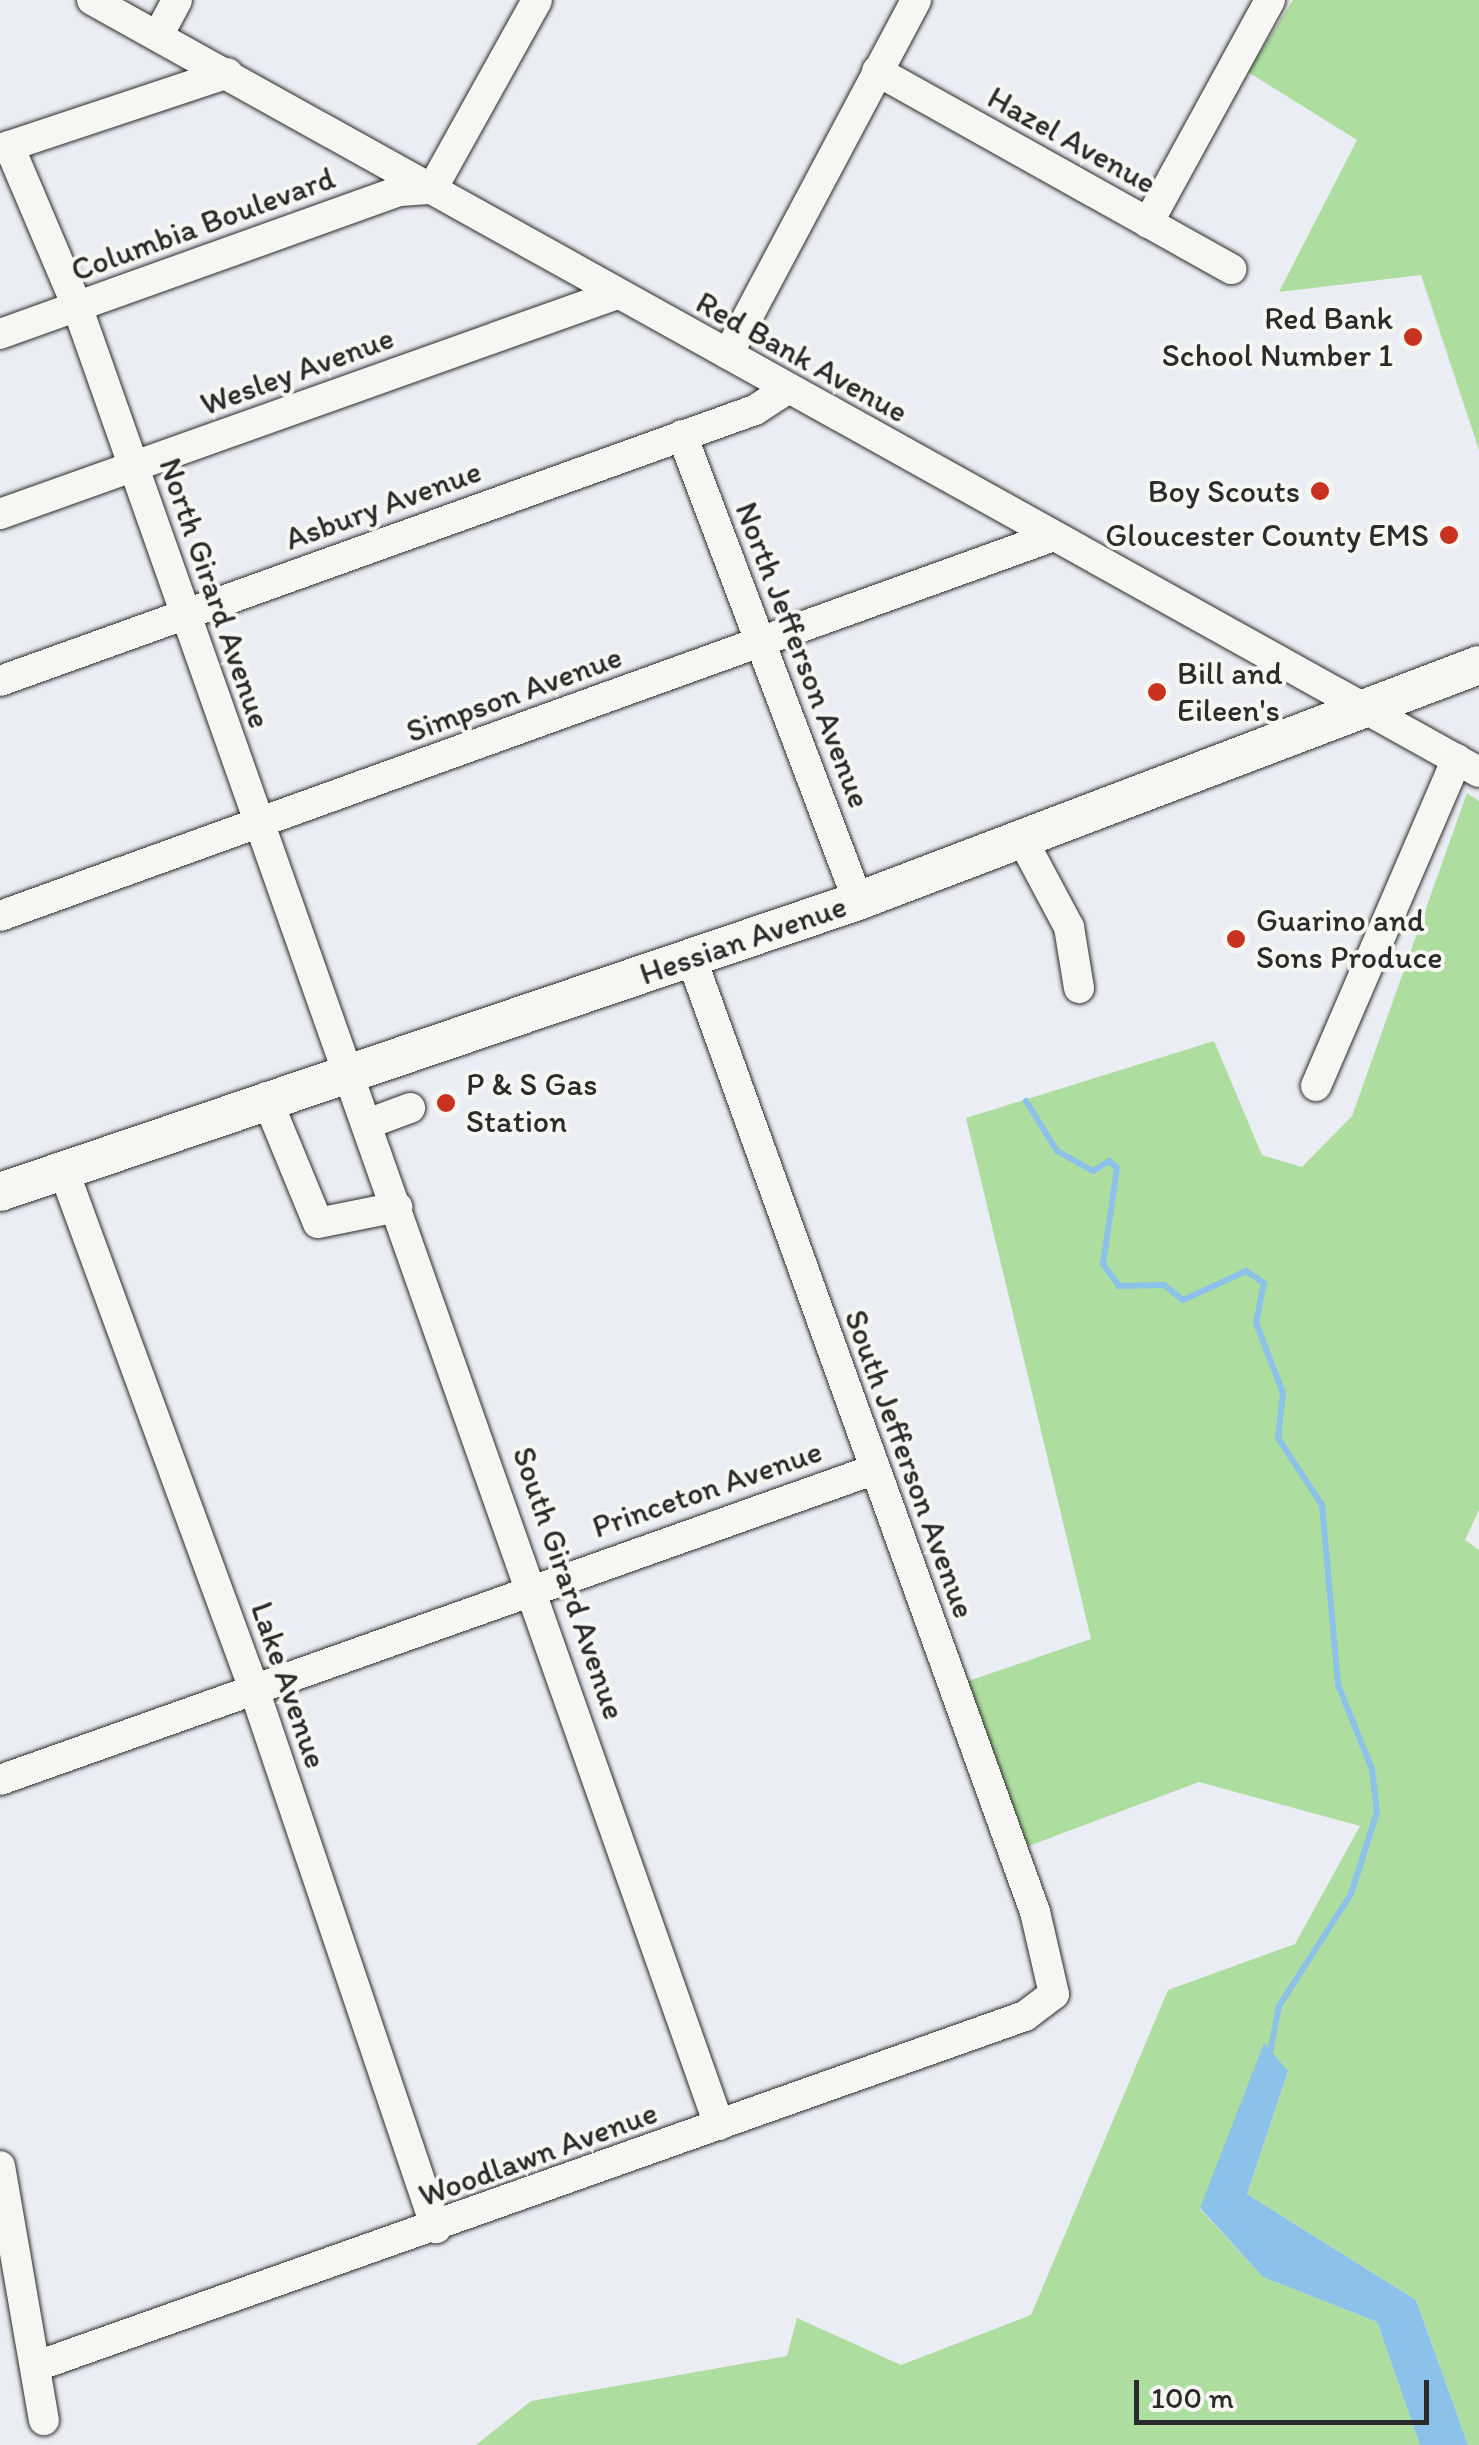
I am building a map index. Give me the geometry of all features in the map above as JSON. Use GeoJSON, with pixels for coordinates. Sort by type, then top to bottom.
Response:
{"type":"FeatureCollection","features":[{"type":"Feature","properties":{"kind":"main road","name":"Hessian Avenue"},"geometry":{"type":"LineString","coordinates":[[0,1192],[346,1068],[692,960],[858,901],[1479,666]]}},
{"type":"Feature","properties":{"kind":"street","name":"Red Bank Avenue"},"geometry":{"type":"LineString","coordinates":[[92,0],[159,34],[786,390],[1468,765]]}},
{"type":"Feature","properties":{"kind":"street"},"geometry":{"type":"LineString","coordinates":[[159,34],[177,0]]}},
{"type":"Feature","properties":{"kind":"street"},"geometry":{"type":"LineString","coordinates":[[432,189],[537,0]]}},
{"type":"Feature","properties":{"kind":"street"},"geometry":{"type":"LineString","coordinates":[[728,354],[916,0]]}},
{"type":"Feature","properties":{"kind":"street"},"geometry":{"type":"LineString","coordinates":[[1148,223],[1270,0]]}},
{"type":"Feature","properties":{"kind":"street","name":"Hazel Avenue"},"geometry":{"type":"LineString","coordinates":[[877,71],[1232,270]]}},
{"type":"Feature","properties":{"kind":"street"},"geometry":{"type":"LineString","coordinates":[[4,148],[228,73]]}},
{"type":"Feature","properties":{"kind":"street","name":"North Girard Avenue"},"geometry":{"type":"LineString","coordinates":[[4,148],[77,306],[346,1068]]}},
{"type":"Feature","properties":{"kind":"street","name":"Columbia Boulevard"},"geometry":{"type":"LineString","coordinates":[[0,334],[400,190],[432,189]]}},
{"type":"Feature","properties":{"kind":"street","name":"Wesley Avenue"},"geometry":{"type":"LineString","coordinates":[[0,514],[617,294]]}},
{"type":"Feature","properties":{"kind":"street","name":"Asbury Avenue"},"geometry":{"type":"LineString","coordinates":[[0,682],[682,435],[786,390]]}},
{"type":"Feature","properties":{"kind":"street","name":"North Jefferson Avenue"},"geometry":{"type":"LineString","coordinates":[[682,435],[858,901]]}},
{"type":"Feature","properties":{"kind":"street","name":"Simpson Avenue"},"geometry":{"type":"LineString","coordinates":[[0,916],[1051,537]]}},
{"type":"Feature","properties":{"kind":"street"},"geometry":{"type":"LineString","coordinates":[[1316,1086],[1468,765]]}},
{"type":"Feature","properties":{"kind":"street"},"geometry":{"type":"LineString","coordinates":[[1022,839],[1070,927],[1079,988]]}},
{"type":"Feature","properties":{"kind":"street","name":"South Jefferson Avenue"},"geometry":{"type":"LineString","coordinates":[[692,960],[1035,1912],[1054,1994]]}},
{"type":"Feature","properties":{"kind":"street","name":"South Girard Avenue"},"geometry":{"type":"LineString","coordinates":[[346,1068],[534,1584],[719,2125]]}},
{"type":"Feature","properties":{"kind":"street"},"geometry":{"type":"LineString","coordinates":[[266,1096],[318,1223],[397,1207]]}},
{"type":"Feature","properties":{"kind":"street"},"geometry":{"type":"LineString","coordinates":[[367,1124],[410,1108]]}},
{"type":"Feature","properties":{"kind":"street","name":"Lake Avenue"},"geometry":{"type":"LineString","coordinates":[[63,1169],[256,1692],[436,2228]]}},
{"type":"Feature","properties":{"kind":"street","name":"Princeton Avenue"},"geometry":{"type":"LineString","coordinates":[[0,1780],[256,1692],[534,1584],[873,1470]]}},
{"type":"Feature","properties":{"kind":"street","name":"Woodlawn Avenue"},"geometry":{"type":"LineString","coordinates":[[37,2366],[436,2228],[1025,2016],[1054,1994]]}},
{"type":"Feature","properties":{"kind":"street"},"geometry":{"type":"LineString","coordinates":[[0,2166],[7,2252],[37,2366],[44,2420]]}},
{"type":"Feature","properties":{"kind":"green space"},"geometry":{"type":"Polygon","coordinates":[[[1293,0],[1479,0],[1479,450],[1421,275],[1279,292],[1357,140],[1248,72],[1293,0]]]}},
{"type":"Feature","properties":{"kind":"green space"},"geometry":{"type":"Polygon","coordinates":[[[1467,793],[1479,801],[1479,1510],[1465,1540],[1479,1550],[1479,2445],[1468,2445],[1416,2300],[1247,2194],[1288,2071],[1200,2209],[1263,2277],[1377,2322],[1420,2445],[476,2445],[531,2401],[787,2356],[797,2318],[901,2365],[1031,2315],[1168,1990],[1295,1944],[1360,1826],[1199,1782],[1013,1852],[945,1689],[1091,1639],[966,1118],[1214,1041],[1262,1155],[1302,1167],[1352,1116],[1467,793]]]}},
{"type":"Feature","properties":{"kind":"water"},"geometry":{"type":"Polygon","coordinates":[[[1264,2043],[1288,2071],[1247,2194],[1416,2300],[1468,2445],[1420,2445],[1377,2322],[1263,2277],[1200,2208],[1264,2043]]]}},
{"type":"Feature","properties":{"kind":"waterway"},"geometry":{"type":"LineString","coordinates":[[1026,1101],[1057,1151],[1093,1171],[1109,1161],[1117,1168],[1103,1264],[1119,1286],[1164,1285],[1183,1300],[1246,1271],[1264,1283],[1256,1323],[1283,1393],[1278,1438],[1322,1505],[1338,1685],[1372,1769],[1377,1812],[1351,1894],[1279,2006],[1269,2058]]}},
{"type":"Feature","properties":{"kind":"place","name":"Red Bank School Number 1"},"geometry":{"type":"Point","coordinates":[1413,337]}},
{"type":"Feature","properties":{"kind":"place","name":"Boy Scouts"},"geometry":{"type":"Point","coordinates":[1320,491]}},
{"type":"Feature","properties":{"kind":"place","name":"Gloucester County EMS"},"geometry":{"type":"Point","coordinates":[1449,535]}},
{"type":"Feature","properties":{"kind":"place","name":"Bill and Eileen's"},"geometry":{"type":"Point","coordinates":[1157,692]}},
{"type":"Feature","properties":{"kind":"place","name":"Guarino and Sons Produce"},"geometry":{"type":"Point","coordinates":[1236,939]}},
{"type":"Feature","properties":{"kind":"place","name":"P & S Gas Station"},"geometry":{"type":"Point","coordinates":[446,1103]}}]}
